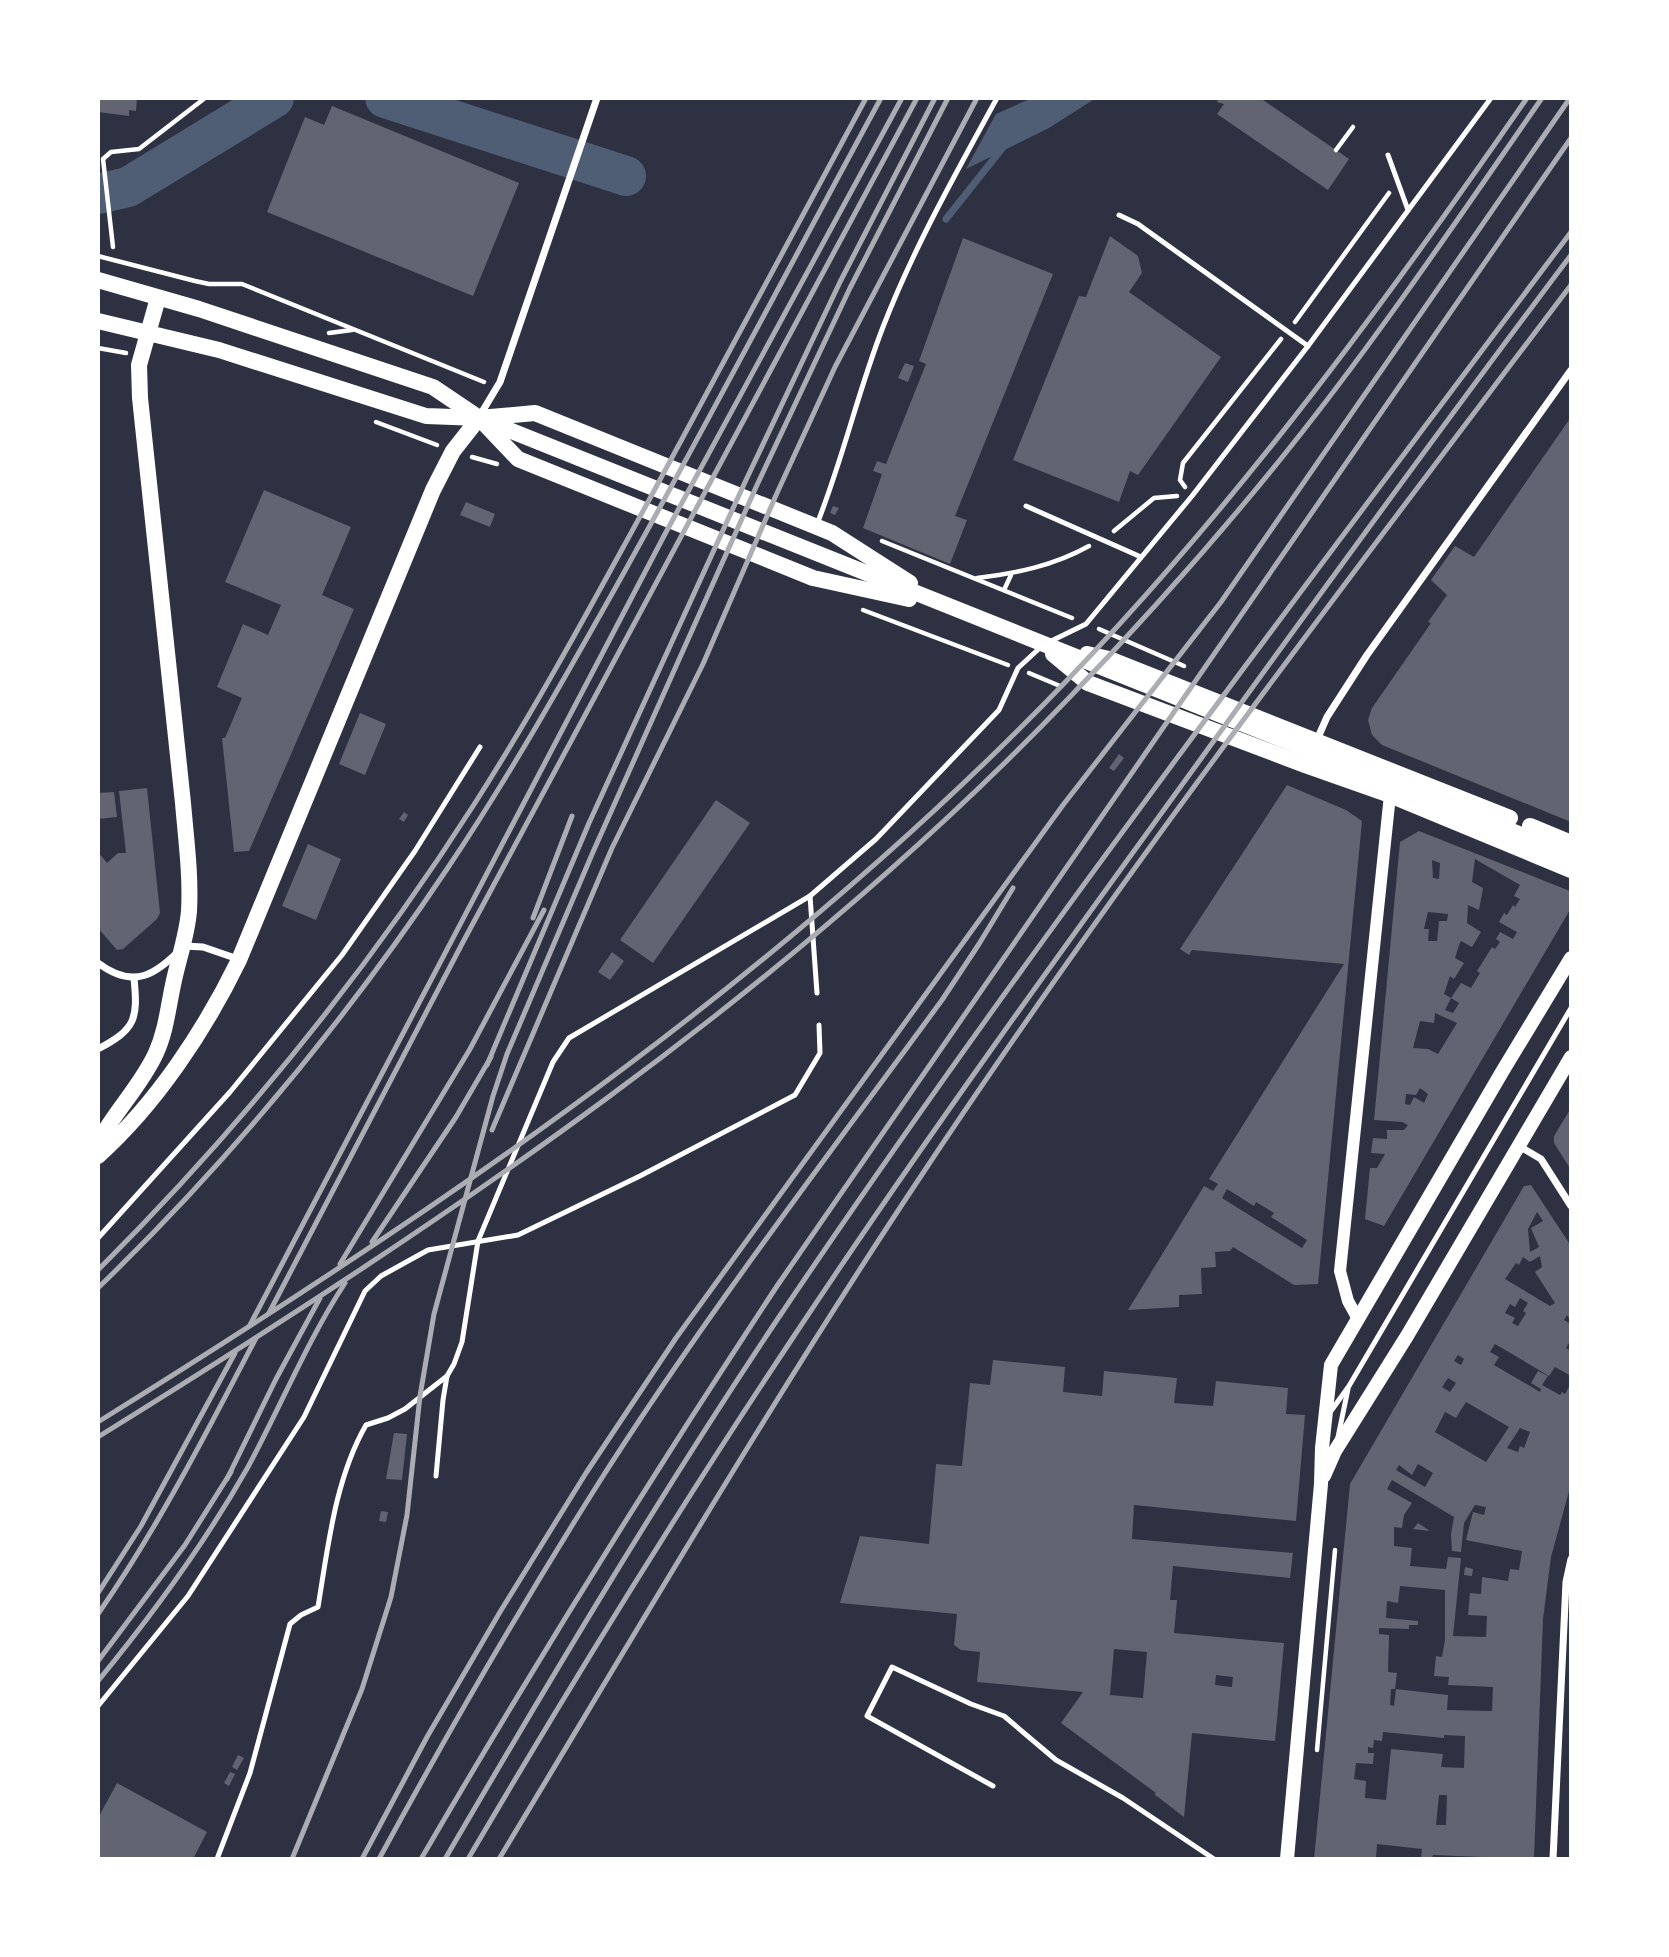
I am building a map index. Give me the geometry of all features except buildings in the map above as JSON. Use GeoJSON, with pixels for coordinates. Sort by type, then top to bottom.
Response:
{"type":"FeatureCollection","features":[{"type":"Feature","properties":{"kind":"main road"},"geometry":{"type":"LineString","coordinates":[[98,280],[276,333],[433,387],[479,418],[518,458],[800,573],[948,607]]}},
{"type":"Feature","properties":{"kind":"main road"},"geometry":{"type":"LineString","coordinates":[[98,1143],[132,1096],[157,1052],[184,946],[189,910],[188,860],[140,398],[139,365],[158,298]]}},
{"type":"Feature","properties":{"kind":"main road"},"geometry":{"type":"LineString","coordinates":[[98,321],[219,349],[426,416],[479,418],[535,413],[832,533],[948,607]]}},
{"type":"Feature","properties":{"kind":"main road"},"geometry":{"type":"LineString","coordinates":[[479,418],[773,534],[1043,645],[1109,659],[1311,752],[1571,855]]}},
{"type":"Feature","properties":{"kind":"main road"},"geometry":{"type":"LineString","coordinates":[[98,1156],[116,1140],[187,1053],[223,992],[239,960],[433,490],[453,451],[479,418]]}},
{"type":"Feature","properties":{"kind":"main road"},"geometry":{"type":"LineString","coordinates":[[1043,645],[1088,683],[1311,752],[1571,843]]}},
{"type":"Feature","properties":{"kind":"main road"},"geometry":{"type":"LineString","coordinates":[[1311,752],[1390,795],[1571,870]]}},
{"type":"Feature","properties":{"kind":"main road"},"geometry":{"type":"LineString","coordinates":[[1287,1859],[1331,1365],[1571,958]]}},
{"type":"Feature","properties":{"kind":"main road"},"geometry":{"type":"LineString","coordinates":[[1321,1484],[1335,1451],[1571,1057]]}},
{"type":"Feature","properties":{"kind":"street"},"geometry":{"type":"LineString","coordinates":[[479,418],[497,387],[597,98]]}},
{"type":"Feature","properties":{"kind":"street"},"geometry":{"type":"LineString","coordinates":[[1311,752],[1327,717],[1367,655],[1571,370]]}},
{"type":"Feature","properties":{"kind":"street"},"geometry":{"type":"LineString","coordinates":[[1358,1319],[1348,1301],[1340,1271],[1390,795]]}},
{"type":"Feature","properties":{"kind":"street"},"geometry":{"type":"LineString","coordinates":[[98,963],[112,973],[134,978],[156,971],[184,946],[203,947],[239,960]]}},
{"type":"Feature","properties":{"kind":"street"},"geometry":{"type":"LineString","coordinates":[[98,1049],[121,1037],[133,1020],[136,1006],[134,978]]}},
{"type":"Feature","properties":{"kind":"street"},"geometry":{"type":"LineString","coordinates":[[1519,1146],[1541,1159],[1571,1206]]}},
{"type":"Feature","properties":{"kind":"street"},"geometry":{"type":"LineString","coordinates":[[1553,1859],[1566,1582],[1571,1559]]}},
{"type":"Feature","properties":{"kind":"lane"},"geometry":{"type":"LineString","coordinates":[[816,527],[834,479],[866,372],[906,270],[997,98]]}},
{"type":"Feature","properties":{"kind":"lane"},"geometry":{"type":"LineString","coordinates":[[436,1476],[447,1376],[462,1342],[478,1241],[553,1062],[569,1038],[810,896],[876,839],[999,710],[1018,668],[1043,645],[1086,624],[1192,496],[1308,346],[1491,98]]}},
{"type":"Feature","properties":{"kind":"lane"},"geometry":{"type":"LineString","coordinates":[[1388,155],[1408,210]]}},
{"type":"Feature","properties":{"kind":"lane"},"geometry":{"type":"LineString","coordinates":[[1119,215],[1138,224],[1308,346]]}},
{"type":"Feature","properties":{"kind":"lane"},"geometry":{"type":"LineString","coordinates":[[1026,506],[1141,557]]}},
{"type":"Feature","properties":{"kind":"lane"},"geometry":{"type":"LineString","coordinates":[[98,1238],[237,1083],[342,955],[415,851],[480,747]]}},
{"type":"Feature","properties":{"kind":"lane"},"geometry":{"type":"LineString","coordinates":[[810,896],[817,993]]}},
{"type":"Feature","properties":{"kind":"lane"},"geometry":{"type":"LineString","coordinates":[[1326,1418],[1349,1386],[1571,1008]]}},
{"type":"Feature","properties":{"kind":"lane"},"geometry":{"type":"LineString","coordinates":[[98,1706],[188,1596],[304,1417],[365,1291],[381,1276],[428,1250],[518,1235],[640,1176],[795,1095],[820,1053],[819,1025]]}},
{"type":"Feature","properties":{"kind":"lane"},"geometry":{"type":"LineString","coordinates":[[217,1859],[250,1773],[290,1624],[318,1607],[340,1492],[357,1441],[366,1426],[405,1409],[447,1376]]}},
{"type":"Feature","properties":{"kind":"lane"},"geometry":{"type":"LineString","coordinates":[[1335,1451],[1349,1386]]}},
{"type":"Feature","properties":{"kind":"lane"},"geometry":{"type":"LineString","coordinates":[[993,1786],[867,1716],[892,1667],[971,1704],[1004,1716],[1056,1760],[1123,1798],[1214,1859]]}},
{"type":"Feature","properties":{"kind":"path"},"geometry":{"type":"LineString","coordinates":[[113,247],[103,159],[111,152],[139,149],[205,98]]}},
{"type":"Feature","properties":{"kind":"path"},"geometry":{"type":"LineString","coordinates":[[1336,150],[1353,127]]}},
{"type":"Feature","properties":{"kind":"path"},"geometry":{"type":"LineString","coordinates":[[98,256],[209,284],[242,284],[439,366],[497,387]]}},
{"type":"Feature","properties":{"kind":"path"},"geometry":{"type":"LineString","coordinates":[[872,537],[1188,668]]}},
{"type":"Feature","properties":{"kind":"path"},"geometry":{"type":"LineString","coordinates":[[1004,590],[1011,574]]}},
{"type":"Feature","properties":{"kind":"path"},"geometry":{"type":"LineString","coordinates":[[860,608],[1069,690]]}},
{"type":"Feature","properties":{"kind":"water"},"geometry":{"type":"Polygon","coordinates":[[[1032,98],[1096,98],[1049,128],[966,169],[996,114],[1032,98]]]}},
{"type":"Feature","properties":{"kind":"waterway"},"geometry":{"type":"LineString","coordinates":[[98,194],[128,187],[274,98]]}},
{"type":"Feature","properties":{"kind":"waterway"},"geometry":{"type":"LineString","coordinates":[[385,98],[626,176]]}},
{"type":"Feature","properties":{"kind":"waterway"},"geometry":{"type":"LineString","coordinates":[[946,219],[1004,146]]}},
{"type":"Feature","properties":{"kind":"railway"},"geometry":{"type":"LineString","coordinates":[[98,1270],[202,1161],[299,1047],[346,988],[434,866],[520,729],[585,616],[866,98]]}},
{"type":"Feature","properties":{"kind":"railway"},"geometry":{"type":"LineString","coordinates":[[98,1288],[194,1190],[284,1088],[368,980],[470,834],[617,585],[881,98]]}},
{"type":"Feature","properties":{"kind":"railway"},"geometry":{"type":"LineString","coordinates":[[250,1325],[665,534],[902,98]]}},
{"type":"Feature","properties":{"kind":"railway"},"geometry":{"type":"LineString","coordinates":[[269,1313],[463,942],[917,98]]}},
{"type":"Feature","properties":{"kind":"railway"},"geometry":{"type":"LineString","coordinates":[[487,1065],[589,823],[746,480],[840,282],[935,98]]}},
{"type":"Feature","properties":{"kind":"railway"},"geometry":{"type":"LineString","coordinates":[[292,1859],[362,1689],[391,1597],[407,1515],[420,1396],[434,1314],[493,1096],[507,1054],[593,852],[757,485],[850,288],[948,98]]}},
{"type":"Feature","properties":{"kind":"railway"},"geometry":{"type":"LineString","coordinates":[[492,1130],[612,848],[703,664],[835,367],[977,98]]}},
{"type":"Feature","properties":{"kind":"railway"},"geometry":{"type":"LineString","coordinates":[[98,1422],[335,1270],[452,1192],[567,1110],[679,1026],[789,938],[896,846],[999,749],[1073,674],[1213,517],[1343,354],[1527,98]]}},
{"type":"Feature","properties":{"kind":"railway"},"geometry":{"type":"LineString","coordinates":[[98,1437],[355,1273],[481,1188],[605,1099],[726,1007],[844,910],[957,809],[1128,636],[1275,466],[1395,308],[1542,98]]}},
{"type":"Feature","properties":{"kind":"railway"},"geometry":{"type":"LineString","coordinates":[[362,1859],[427,1737],[500,1612],[586,1473],[676,1338],[1063,805],[1221,602],[1570,98]]}},
{"type":"Feature","properties":{"kind":"railway"},"geometry":{"type":"LineString","coordinates":[[421,1859],[595,1570],[777,1286],[1571,138]]}},
{"type":"Feature","properties":{"kind":"railway"},"geometry":{"type":"LineString","coordinates":[[445,1859],[650,1518],[735,1383],[846,1218],[1124,830],[1571,232]]}},
{"type":"Feature","properties":{"kind":"railway"},"geometry":{"type":"LineString","coordinates":[[468,1859],[668,1530],[893,1190],[1045,974],[1292,633],[1571,255]]}},
{"type":"Feature","properties":{"kind":"railway"},"geometry":{"type":"LineString","coordinates":[[499,1859],[809,1349],[995,1067],[1074,953],[1237,729],[1571,285]]}},
{"type":"Feature","properties":{"kind":"railway"},"geometry":{"type":"LineString","coordinates":[[533,918],[572,816]]}},
{"type":"Feature","properties":{"kind":"railway"},"geometry":{"type":"LineString","coordinates":[[379,1859],[513,1623],[638,1422],[766,1239],[942,1000],[1013,888]]}},
{"type":"Feature","properties":{"kind":"railway"},"geometry":{"type":"LineString","coordinates":[[340,1264],[470,1049],[544,910]]}},
{"type":"Feature","properties":{"kind":"railway"},"geometry":{"type":"LineString","coordinates":[[372,1242],[456,1117],[491,1057]]}},
{"type":"Feature","properties":{"kind":"railway"},"geometry":{"type":"LineString","coordinates":[[98,1681],[178,1577],[214,1523],[248,1467],[318,1328],[345,1283]]}},
{"type":"Feature","properties":{"kind":"railway"},"geometry":{"type":"LineString","coordinates":[[227,1479],[276,1379],[320,1298]]}},
{"type":"Feature","properties":{"kind":"railway"},"geometry":{"type":"LineString","coordinates":[[98,1614],[162,1513],[256,1338]]}},
{"type":"Feature","properties":{"kind":"railway"},"geometry":{"type":"LineString","coordinates":[[98,1593],[141,1526],[235,1353]]}},
{"type":"Feature","properties":{"kind":"railway"},"geometry":{"type":"LineString","coordinates":[[98,1661],[185,1545],[231,1472]]}}]}
